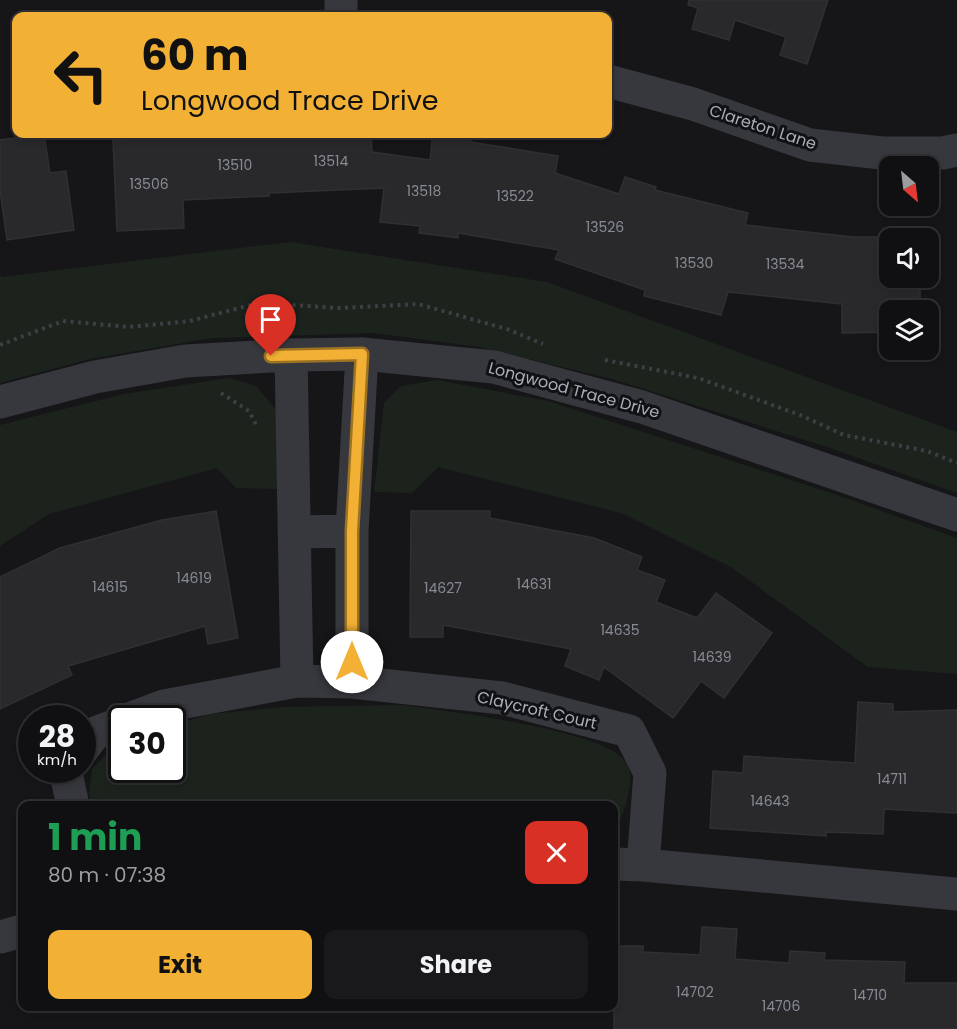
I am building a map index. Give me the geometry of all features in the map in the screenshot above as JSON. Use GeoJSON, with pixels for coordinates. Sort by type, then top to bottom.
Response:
{"type":"FeatureCollection","features":[{"type":"Feature","properties":{"kind":"street","name":"Clareton Lane"},"geometry":{"type":"LineString","coordinates":[[612,82],[693,104],[810,145],[882,153],[943,153],[957,150]]}},
{"type":"Feature","properties":{"kind":"street","name":"Longwood Trace Drive"},"geometry":{"type":"LineString","coordinates":[[0,402],[95,377],[185,361],[291,355],[362,354],[494,367],[631,404],[957,515]]}},
{"type":"Feature","properties":{"kind":"street"},"geometry":{"type":"LineString","coordinates":[[352,682],[352,531],[362,354]]}},
{"type":"Feature","properties":{"kind":"street"},"geometry":{"type":"LineString","coordinates":[[291,355],[297,681]]}},
{"type":"Feature","properties":{"kind":"street"},"geometry":{"type":"LineString","coordinates":[[294,532],[352,531]]}},
{"type":"Feature","properties":{"kind":"street","name":"Claycroft Court"},"geometry":{"type":"LineString","coordinates":[[169,705],[297,681],[352,682],[502,699],[629,731],[650,773],[628,864],[957,894]]}},
{"type":"Feature","properties":{"kind":"street"},"geometry":{"type":"LineString","coordinates":[[68,783],[72,801]]}},
{"type":"Feature","properties":{"kind":"street"},"geometry":{"type":"LineString","coordinates":[[0,937],[18,933]]}},
{"type":"Feature","properties":{"kind":"path"},"geometry":{"type":"LineString","coordinates":[[206,317],[219,393],[249,411],[259,429]]}},
{"type":"Feature","properties":{"kind":"shaded area"},"geometry":{"type":"Polygon","coordinates":[[[290,242],[547,282],[957,432],[957,493],[824,446],[612,379],[479,347],[374,333],[212,338],[90,359],[0,383],[0,273],[1,277],[290,242]]]}},
{"type":"Feature","properties":{"kind":"shaded area"},"geometry":{"type":"Polygon","coordinates":[[[229,378],[256,386],[277,411],[280,489],[236,488],[217,468],[49,514],[0,546],[0,425],[124,394],[229,378]]]}},
{"type":"Feature","properties":{"kind":"shaded area"},"geometry":{"type":"Polygon","coordinates":[[[437,380],[548,401],[837,495],[957,538],[957,674],[868,667],[731,567],[621,513],[438,467],[412,493],[374,492],[384,403],[401,386],[437,380]]]}},
{"type":"Feature","properties":{"kind":"shaded area"},"geometry":{"type":"Polygon","coordinates":[[[400,705],[519,723],[585,739],[609,749],[627,764],[630,786],[625,808],[618,822],[618,801],[91,801],[90,783],[96,783],[96,765],[108,753],[108,783],[186,783],[186,721],[211,714],[283,707],[400,705]]]}},
{"type":"Feature","properties":{"kind":"building"},"geometry":{"type":"Polygon","coordinates":[[[689,0],[828,0],[807,64],[780,55],[786,37],[735,20],[729,40],[692,29],[698,8],[688,5],[689,0]]]}},
{"type":"Feature","properties":{"kind":"building"},"geometry":{"type":"Polygon","coordinates":[[[45,138],[50,173],[66,171],[74,230],[7,240],[0,190],[0,140],[45,138]]]}},
{"type":"Feature","properties":{"kind":"building"},"geometry":{"type":"Polygon","coordinates":[[[371,138],[372,152],[430,160],[433,138],[471,138],[470,142],[558,156],[555,173],[619,194],[625,177],[656,187],[655,190],[748,213],[745,225],[853,237],[879,237],[879,288],[920,288],[920,300],[879,300],[879,332],[842,333],[842,304],[728,292],[721,315],[644,296],[645,290],[555,259],[559,250],[458,233],[458,238],[419,233],[420,226],[380,222],[384,188],[269,193],[269,196],[183,200],[184,228],[117,231],[113,140],[371,138]]]}},
{"type":"Feature","properties":{"kind":"building"},"geometry":{"type":"Polygon","coordinates":[[[216,511],[238,638],[208,644],[205,626],[68,666],[72,675],[0,709],[0,577],[60,548],[162,520],[216,511]]]}},
{"type":"Feature","properties":{"kind":"building"},"geometry":{"type":"Polygon","coordinates":[[[411,511],[490,511],[490,518],[594,538],[642,557],[637,570],[665,580],[656,602],[697,618],[716,593],[772,633],[724,698],[701,681],[673,718],[604,667],[599,680],[565,666],[571,649],[443,625],[443,637],[410,637],[411,511]]]}},
{"type":"Feature","properties":{"kind":"building"},"geometry":{"type":"Polygon","coordinates":[[[858,702],[893,704],[893,712],[957,710],[957,813],[884,809],[883,834],[826,832],[826,836],[710,828],[713,771],[743,773],[744,756],[855,763],[858,702]]]}},
{"type":"Feature","properties":{"kind":"building"},"geometry":{"type":"Polygon","coordinates":[[[702,927],[737,929],[735,959],[789,963],[790,951],[825,953],[824,960],[905,962],[904,983],[957,983],[957,1029],[614,1029],[614,1011],[618,1011],[618,946],[643,946],[643,952],[700,955],[702,927]]]}},
{"type":"Feature","properties":{"kind":"route"},"geometry":{"type":"LineString","coordinates":[[271,356],[362,354],[352,531],[352,662]]}}]}
